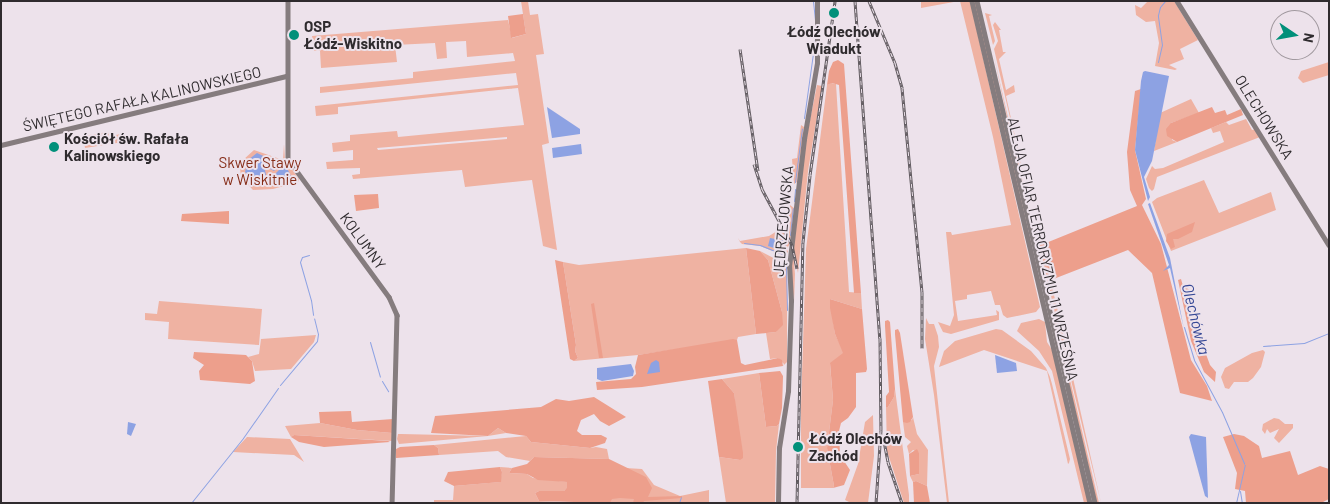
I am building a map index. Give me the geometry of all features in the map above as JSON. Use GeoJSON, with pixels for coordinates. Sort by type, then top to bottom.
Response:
{"type":"FeatureCollection","features":[{"type":"Feature","properties":{"kind":"street","name":"KOLUMNY"},"geometry":{"type":"LineString","coordinates":[[288,1],[288,159],[389,297],[397,313],[392,503]]}},
{"type":"Feature","properties":{"kind":"street","name":"JĘDRZEJOWSKA"},"geometry":{"type":"LineString","coordinates":[[778,503],[780,448],[788,391],[791,301],[789,267],[804,139],[817,63],[817,1]]}},
{"type":"Feature","properties":{"kind":"street","name":"ALEJA OFIAR TERRORYZMU 11 WRZEŚNIA"},"geometry":{"type":"LineString","coordinates":[[972,1],[1090,503]]}},
{"type":"Feature","properties":{"kind":"street","name":"ALEJA OFIAR TERRORYZMU 11 WRZEŚNIA"},"geometry":{"type":"LineString","coordinates":[[977,1],[1095,503]]}},
{"type":"Feature","properties":{"kind":"street","name":"OLECHOWSKA"},"geometry":{"type":"LineString","coordinates":[[1177,1],[1329,246]]}},
{"type":"Feature","properties":{"kind":"street","name":"ŚWIĘTEGO RAFAŁA KALINOWSKIEGO"},"geometry":{"type":"LineString","coordinates":[[1,144],[287,76]]}},
{"type":"Feature","properties":{"kind":"green space"},"geometry":{"type":"Polygon","coordinates":[[[521,1],[528,1],[530,15],[538,14],[544,54],[536,55],[549,143],[542,145],[557,250],[543,246],[532,180],[465,187],[462,170],[353,179],[352,175],[360,174],[360,168],[327,169],[326,162],[353,160],[353,150],[333,152],[332,143],[350,141],[350,135],[397,131],[398,137],[524,125],[518,88],[338,107],[338,114],[316,116],[315,106],[518,85],[516,73],[320,93],[320,87],[413,78],[413,72],[515,61],[513,53],[467,57],[466,41],[446,42],[447,58],[437,59],[435,43],[395,45],[397,62],[321,68],[320,51],[314,51],[312,36],[508,20],[512,38],[526,34],[521,1]],[[507,137],[377,148],[378,150],[507,139],[507,137]]]}},
{"type":"Feature","properties":{"kind":"green space"},"geometry":{"type":"Polygon","coordinates":[[[921,1],[959,1],[921,8],[921,1]]]}},
{"type":"Feature","properties":{"kind":"green space"},"geometry":{"type":"Polygon","coordinates":[[[960,1],[970,1],[1040,307],[1036,312],[1007,318],[1003,315],[1000,305],[995,305],[991,291],[967,295],[967,299],[955,301],[958,321],[997,315],[996,310],[999,312],[999,320],[951,334],[943,332],[938,322],[950,326],[954,315],[946,232],[951,232],[952,235],[1011,225],[993,137],[960,1]]]}},
{"type":"Feature","properties":{"kind":"green space"},"geometry":{"type":"Polygon","coordinates":[[[973,1],[976,1],[1046,309],[973,1]]]}},
{"type":"Feature","properties":{"kind":"green space"},"geometry":{"type":"Polygon","coordinates":[[[1148,1],[1174,1],[1198,40],[1180,49],[1184,59],[1169,65],[1177,69],[1175,70],[1155,66],[1159,43],[1155,21],[1146,22],[1136,15],[1135,5],[1141,8],[1148,1]]]}},
{"type":"Feature","properties":{"kind":"green space"},"geometry":{"type":"Polygon","coordinates":[[[985,13],[992,15],[989,16],[995,41],[993,45],[985,13]]]}},
{"type":"Feature","properties":{"kind":"green space"},"geometry":{"type":"Polygon","coordinates":[[[995,22],[1001,30],[999,30],[1003,52],[1006,52],[999,59],[1006,90],[1014,85],[1015,92],[1006,96],[1026,186],[994,49],[998,41],[993,25],[995,22]]]}},
{"type":"Feature","properties":{"kind":"green space"},"geometry":{"type":"Polygon","coordinates":[[[993,52],[1023,183],[1017,163],[993,52]]]}},
{"type":"Feature","properties":{"kind":"green space"},"geometry":{"type":"Polygon","coordinates":[[[1329,62],[1329,75],[1303,83],[1298,78],[1301,71],[1329,62]]]}},
{"type":"Feature","properties":{"kind":"green space"},"geometry":{"type":"Polygon","coordinates":[[[831,83],[836,84],[849,292],[861,293],[862,309],[830,299],[835,334],[844,353],[830,364],[833,400],[827,448],[834,486],[833,488],[801,488],[801,406],[806,249],[827,85],[831,83]]]}},
{"type":"Feature","properties":{"kind":"green space"},"geometry":{"type":"Polygon","coordinates":[[[817,85],[822,86],[808,171],[798,273],[793,247],[806,140],[817,85]]]}},
{"type":"Feature","properties":{"kind":"green space"},"geometry":{"type":"Polygon","coordinates":[[[1191,99],[1199,113],[1171,123],[1172,140],[1177,142],[1154,151],[1160,113],[1191,99]]]}},
{"type":"Feature","properties":{"kind":"green space"},"geometry":{"type":"Polygon","coordinates":[[[1246,119],[1252,130],[1256,129],[1260,137],[1157,177],[1154,189],[1152,191],[1149,188],[1146,179],[1152,166],[1155,169],[1163,168],[1224,142],[1220,131],[1213,133],[1211,128],[1226,122],[1229,125],[1246,119]]]}},
{"type":"Feature","properties":{"kind":"green space"},"geometry":{"type":"Polygon","coordinates":[[[801,125],[804,127],[797,182],[794,184],[792,159],[797,158],[801,125]]]}},
{"type":"Feature","properties":{"kind":"green space"},"geometry":{"type":"Polygon","coordinates":[[[108,132],[109,136],[122,134],[123,142],[85,148],[83,136],[108,132]]]}},
{"type":"Feature","properties":{"kind":"green space","name":"Skwer Stawy w Wiskitnie"},"geometry":{"type":"Polygon","coordinates":[[[284,144],[285,160],[299,179],[298,182],[273,189],[253,190],[241,177],[240,168],[243,160],[254,150],[283,160],[284,144]]]}},
{"type":"Feature","properties":{"kind":"green space"},"geometry":{"type":"Polygon","coordinates":[[[1204,180],[1219,213],[1271,192],[1276,210],[1171,251],[1152,202],[1157,198],[1204,180]]]}},
{"type":"Feature","properties":{"kind":"green space"},"geometry":{"type":"Polygon","coordinates":[[[790,205],[794,208],[790,240],[784,228],[787,226],[790,205]]]}},
{"type":"Feature","properties":{"kind":"green space"},"geometry":{"type":"Polygon","coordinates":[[[782,228],[790,243],[785,256],[760,246],[742,244],[740,242],[738,238],[740,241],[769,236],[782,228]],[[770,239],[769,246],[784,252],[786,241],[770,239]]]}},
{"type":"Feature","properties":{"kind":"green space"},"geometry":{"type":"Polygon","coordinates":[[[1040,237],[1101,503],[1060,335],[1038,239],[1040,237]]]}},
{"type":"Feature","properties":{"kind":"green space"},"geometry":{"type":"Polygon","coordinates":[[[746,248],[756,334],[738,337],[737,340],[638,355],[574,361],[578,358],[575,351],[576,345],[563,262],[579,265],[746,248]]]}},
{"type":"Feature","properties":{"kind":"green space"},"geometry":{"type":"Polygon","coordinates":[[[760,251],[787,265],[787,362],[783,366],[784,364],[778,358],[770,359],[766,333],[776,332],[782,312],[768,260],[760,251]]]}},
{"type":"Feature","properties":{"kind":"green space"},"geometry":{"type":"Polygon","coordinates":[[[793,251],[795,274],[794,302],[791,274],[793,251]]]}},
{"type":"Feature","properties":{"kind":"green space"},"geometry":{"type":"Polygon","coordinates":[[[159,301],[262,309],[259,345],[168,339],[169,322],[145,320],[145,313],[157,314],[159,301]]]}},
{"type":"Feature","properties":{"kind":"green space"},"geometry":{"type":"Polygon","coordinates":[[[926,318],[929,324],[934,324],[938,336],[939,347],[934,366],[949,503],[947,503],[925,339],[926,318]]]}},
{"type":"Feature","properties":{"kind":"green space"},"geometry":{"type":"Polygon","coordinates":[[[1039,319],[1045,322],[1047,342],[1052,350],[1088,503],[1084,503],[1052,371],[1039,351],[1017,331],[1021,323],[1039,319]]]}},
{"type":"Feature","properties":{"kind":"green space"},"geometry":{"type":"Polygon","coordinates":[[[1054,320],[1056,320],[1099,503],[1097,503],[1054,320]]]}},
{"type":"Feature","properties":{"kind":"green space"},"geometry":{"type":"Polygon","coordinates":[[[996,329],[1002,330],[1031,351],[1046,368],[1052,384],[1070,459],[1068,464],[1047,371],[984,350],[939,367],[944,351],[955,341],[996,329]]]}},
{"type":"Feature","properties":{"kind":"green space"},"geometry":{"type":"Polygon","coordinates":[[[316,335],[314,342],[291,369],[255,371],[252,361],[248,357],[259,354],[261,339],[316,335]]]}},
{"type":"Feature","properties":{"kind":"green space"},"geometry":{"type":"Polygon","coordinates":[[[1263,350],[1265,352],[1261,367],[1253,378],[1248,382],[1234,382],[1229,389],[1225,388],[1221,377],[1225,368],[1252,353],[1263,350]]]}},
{"type":"Feature","properties":{"kind":"green space"},"geometry":{"type":"Polygon","coordinates":[[[759,373],[766,427],[779,424],[776,451],[775,503],[726,503],[719,457],[740,460],[734,393],[722,379],[759,373]]]}},
{"type":"Feature","properties":{"kind":"green space"},"geometry":{"type":"Polygon","coordinates":[[[895,389],[909,503],[904,503],[887,451],[886,407],[888,407],[894,397],[895,389]]]}},
{"type":"Feature","properties":{"kind":"green space"},"geometry":{"type":"Polygon","coordinates":[[[873,415],[874,456],[868,503],[851,503],[845,500],[858,464],[865,422],[873,415]]]}},
{"type":"Feature","properties":{"kind":"green space"},"geometry":{"type":"Polygon","coordinates":[[[913,417],[917,434],[928,450],[927,486],[916,481],[913,482],[910,476],[919,474],[919,453],[913,450],[909,454],[907,446],[911,442],[905,437],[903,422],[912,420],[913,417]]]}},
{"type":"Feature","properties":{"kind":"green space"},"geometry":{"type":"Polygon","coordinates":[[[1274,418],[1279,419],[1285,424],[1293,424],[1293,428],[1279,443],[1274,438],[1279,429],[1270,433],[1267,429],[1265,434],[1262,430],[1263,424],[1274,418]]]}},
{"type":"Feature","properties":{"kind":"green space"},"geometry":{"type":"Polygon","coordinates":[[[320,423],[357,430],[392,433],[392,441],[294,435],[291,437],[285,426],[320,423]]]}},
{"type":"Feature","properties":{"kind":"green space"},"geometry":{"type":"Polygon","coordinates":[[[498,428],[506,433],[488,436],[498,428]]]}},
{"type":"Feature","properties":{"kind":"green space"},"geometry":{"type":"Polygon","coordinates":[[[398,434],[488,436],[399,444],[397,439],[398,434]]]}},
{"type":"Feature","properties":{"kind":"green space"},"geometry":{"type":"Polygon","coordinates":[[[526,436],[531,442],[607,449],[609,459],[534,457],[530,461],[506,457],[498,451],[439,455],[438,448],[434,445],[526,436]]]}},
{"type":"Feature","properties":{"kind":"green space"},"geometry":{"type":"Polygon","coordinates":[[[247,437],[290,439],[304,462],[294,455],[233,452],[247,437]]]}},
{"type":"Feature","properties":{"kind":"green space"},"geometry":{"type":"Polygon","coordinates":[[[500,467],[512,468],[509,473],[527,474],[533,478],[567,482],[568,488],[564,491],[539,491],[535,493],[539,501],[582,503],[434,503],[434,500],[453,500],[454,486],[500,482],[502,472],[500,467]]]}},
{"type":"Feature","properties":{"kind":"green space"},"geometry":{"type":"Polygon","coordinates":[[[609,467],[642,469],[654,485],[680,496],[709,490],[709,503],[593,503],[609,467]]]}},
{"type":"Feature","properties":{"kind":"shaded area"},"geometry":{"type":"Polygon","coordinates":[[[523,14],[526,34],[511,38],[508,16],[523,14]]]}},
{"type":"Feature","properties":{"kind":"shaded area"},"geometry":{"type":"Polygon","coordinates":[[[838,60],[844,64],[861,293],[854,293],[839,85],[832,83],[827,85],[829,71],[833,62],[838,60]]]}},
{"type":"Feature","properties":{"kind":"shaded area"},"geometry":{"type":"Polygon","coordinates":[[[1141,89],[1135,150],[1146,199],[1142,205],[1161,244],[1191,360],[1207,386],[1212,401],[1180,393],[1152,273],[1128,250],[1051,280],[1041,245],[1137,206],[1130,190],[1127,152],[1135,91],[1141,89]]]}},
{"type":"Feature","properties":{"kind":"shaded area"},"geometry":{"type":"Polygon","coordinates":[[[1212,107],[1215,113],[1225,110],[1227,115],[1241,109],[1243,115],[1177,142],[1167,136],[1166,129],[1171,123],[1212,107]]]}},
{"type":"Feature","properties":{"kind":"shaded area"},"geometry":{"type":"Polygon","coordinates":[[[378,194],[379,208],[356,211],[354,195],[378,194]]]}},
{"type":"Feature","properties":{"kind":"shaded area"},"geometry":{"type":"Polygon","coordinates":[[[229,211],[229,224],[181,221],[182,214],[229,211]]]}},
{"type":"Feature","properties":{"kind":"shaded area"},"geometry":{"type":"Polygon","coordinates":[[[1195,222],[1192,232],[1178,239],[1173,239],[1175,247],[1171,249],[1166,241],[1167,234],[1195,222]]]}},
{"type":"Feature","properties":{"kind":"shaded area"},"geometry":{"type":"Polygon","coordinates":[[[746,248],[760,251],[768,260],[782,312],[783,325],[776,332],[756,334],[746,248]]]}},
{"type":"Feature","properties":{"kind":"shaded area"},"geometry":{"type":"Polygon","coordinates":[[[555,260],[563,262],[576,345],[575,351],[578,358],[574,361],[570,359],[555,260]]]}},
{"type":"Feature","properties":{"kind":"shaded area"},"geometry":{"type":"Polygon","coordinates":[[[1181,279],[1183,286],[1190,290],[1191,309],[1210,365],[1216,372],[1215,382],[1204,372],[1191,341],[1178,280],[1181,279]]]}},
{"type":"Feature","properties":{"kind":"shaded area"},"geometry":{"type":"Polygon","coordinates":[[[830,299],[862,309],[867,369],[866,372],[856,373],[856,407],[848,418],[841,423],[839,431],[840,455],[850,470],[844,485],[833,488],[827,448],[833,400],[830,363],[843,353],[835,334],[830,299]]]}},
{"type":"Feature","properties":{"kind":"shaded area"},"geometry":{"type":"Polygon","coordinates":[[[594,303],[603,358],[599,358],[591,304],[594,303]]]}},
{"type":"Feature","properties":{"kind":"shaded area"},"geometry":{"type":"Polygon","coordinates":[[[888,320],[890,322],[895,389],[894,397],[888,407],[886,407],[886,396],[889,392],[885,321],[888,320]]]}},
{"type":"Feature","properties":{"kind":"shaded area"},"geometry":{"type":"Polygon","coordinates":[[[898,329],[913,417],[907,423],[903,422],[895,334],[895,330],[898,329]]]}},
{"type":"Feature","properties":{"kind":"shaded area"},"geometry":{"type":"Polygon","coordinates":[[[733,339],[737,340],[741,363],[745,365],[778,358],[782,360],[783,366],[642,387],[597,390],[596,382],[631,379],[636,374],[635,367],[638,355],[733,339]]]}},
{"type":"Feature","properties":{"kind":"shaded area"},"geometry":{"type":"Polygon","coordinates":[[[194,352],[246,355],[252,361],[255,381],[250,384],[200,380],[199,371],[204,365],[193,358],[194,352]]]}},
{"type":"Feature","properties":{"kind":"shaded area"},"geometry":{"type":"Polygon","coordinates":[[[780,371],[783,376],[782,408],[779,424],[766,427],[759,373],[780,371]]]}},
{"type":"Feature","properties":{"kind":"shaded area"},"geometry":{"type":"Polygon","coordinates":[[[722,379],[734,393],[743,453],[743,458],[740,460],[719,457],[708,381],[722,379]]]}},
{"type":"Feature","properties":{"kind":"shaded area"},"geometry":{"type":"Polygon","coordinates":[[[594,397],[626,417],[609,426],[600,421],[594,414],[581,420],[577,431],[582,435],[601,435],[607,438],[605,443],[590,448],[531,442],[526,436],[506,433],[498,428],[488,436],[431,433],[435,416],[541,407],[556,399],[569,401],[594,397]]]}},
{"type":"Feature","properties":{"kind":"shaded area"},"geometry":{"type":"Polygon","coordinates":[[[351,411],[352,422],[393,419],[392,433],[357,430],[320,423],[319,412],[351,411]]]}},
{"type":"Feature","properties":{"kind":"shaded area"},"geometry":{"type":"Polygon","coordinates":[[[1234,434],[1244,436],[1259,446],[1262,458],[1290,451],[1298,475],[1320,466],[1329,469],[1329,499],[1321,503],[1246,503],[1245,491],[1235,489],[1237,473],[1223,437],[1234,434]]]}},
{"type":"Feature","properties":{"kind":"shaded area"},"geometry":{"type":"Polygon","coordinates":[[[294,435],[390,442],[324,447],[299,442],[291,437],[294,435]]]}},
{"type":"Feature","properties":{"kind":"shaded area"},"geometry":{"type":"Polygon","coordinates":[[[434,445],[438,448],[439,455],[396,458],[396,449],[400,447],[434,445]]]}},
{"type":"Feature","properties":{"kind":"shaded area"},"geometry":{"type":"Polygon","coordinates":[[[917,449],[919,453],[919,474],[910,476],[909,454],[917,449]]]}},
{"type":"Feature","properties":{"kind":"shaded area"},"geometry":{"type":"Polygon","coordinates":[[[534,457],[609,459],[646,477],[652,488],[648,497],[682,496],[682,498],[644,501],[643,503],[633,503],[634,499],[620,498],[612,499],[610,503],[539,501],[535,493],[539,491],[564,491],[567,488],[567,482],[538,480],[527,474],[509,473],[512,468],[527,464],[534,457]]]}},
{"type":"Feature","properties":{"kind":"shaded area"},"geometry":{"type":"Polygon","coordinates":[[[500,467],[502,472],[501,482],[454,486],[444,481],[448,472],[500,467]]]}},
{"type":"Feature","properties":{"kind":"shaded area"},"geometry":{"type":"Polygon","coordinates":[[[916,481],[927,486],[930,503],[914,503],[913,482],[916,481]]]}},
{"type":"Feature","properties":{"kind":"water"},"geometry":{"type":"Polygon","coordinates":[[[1145,71],[1169,76],[1152,161],[1144,177],[1150,197],[1148,201],[1135,150],[1141,81],[1145,71]]]}},
{"type":"Feature","properties":{"kind":"water"},"geometry":{"type":"Polygon","coordinates":[[[547,107],[580,129],[580,134],[552,138],[547,107]]]}},
{"type":"Feature","properties":{"kind":"water"},"geometry":{"type":"Polygon","coordinates":[[[581,144],[582,154],[553,158],[552,148],[581,144]]]}},
{"type":"Feature","properties":{"kind":"water"},"geometry":{"type":"Polygon","coordinates":[[[257,153],[280,164],[274,171],[268,168],[265,170],[266,175],[272,176],[272,181],[267,184],[256,185],[245,172],[248,160],[257,153]]]}},
{"type":"Feature","properties":{"kind":"water"},"geometry":{"type":"Polygon","coordinates":[[[283,166],[286,166],[293,180],[274,186],[275,174],[283,166]]]}},
{"type":"Feature","properties":{"kind":"water"},"geometry":{"type":"Polygon","coordinates":[[[1150,203],[1170,258],[1184,329],[1170,268],[1163,271],[1169,265],[1148,204],[1150,203]]]}},
{"type":"Feature","properties":{"kind":"water"},"geometry":{"type":"Polygon","coordinates":[[[770,238],[786,241],[785,252],[768,246],[770,238]]]}},
{"type":"Feature","properties":{"kind":"water"},"geometry":{"type":"Polygon","coordinates":[[[995,355],[1016,363],[1017,371],[997,373],[995,355]]]}},
{"type":"Feature","properties":{"kind":"water"},"geometry":{"type":"Polygon","coordinates":[[[656,360],[659,362],[660,372],[647,374],[651,363],[656,360]]]}},
{"type":"Feature","properties":{"kind":"water"},"geometry":{"type":"Polygon","coordinates":[[[631,364],[634,371],[633,376],[602,381],[597,379],[597,368],[631,364]]]}},
{"type":"Feature","properties":{"kind":"water"},"geometry":{"type":"Polygon","coordinates":[[[128,422],[136,424],[131,436],[127,434],[128,422]]]}},
{"type":"Feature","properties":{"kind":"water"},"geometry":{"type":"Polygon","coordinates":[[[1191,434],[1206,437],[1208,498],[1205,496],[1189,437],[1191,434]]]}},
{"type":"Feature","properties":{"kind":"waterway"},"geometry":{"type":"LineString","coordinates":[[813,1],[815,20]]}},
{"type":"Feature","properties":{"kind":"waterway","name":"Olechówka"},"geometry":{"type":"LineString","coordinates":[[1158,62],[1162,45],[1158,15],[1160,7],[1165,1]]}},
{"type":"Feature","properties":{"kind":"waterway"},"geometry":{"type":"LineString","coordinates":[[804,118],[815,39]]}},
{"type":"Feature","properties":{"kind":"waterway"},"geometry":{"type":"LineString","coordinates":[[795,182],[802,128]]}},
{"type":"Feature","properties":{"kind":"waterway"},"geometry":{"type":"LineString","coordinates":[[794,201],[795,189]]}},
{"type":"Feature","properties":{"kind":"waterway"},"geometry":{"type":"LineString","coordinates":[[790,235],[793,208]]}},
{"type":"Feature","properties":{"kind":"waterway"},"geometry":{"type":"LineString","coordinates":[[744,243],[760,245],[782,254],[782,252]]}},
{"type":"Feature","properties":{"kind":"waterway"},"geometry":{"type":"LineString","coordinates":[[309,255],[302,257],[300,262],[311,300],[313,315]]}},
{"type":"Feature","properties":{"kind":"waterway"},"geometry":{"type":"LineString","coordinates":[[786,265],[787,310]]}},
{"type":"Feature","properties":{"kind":"waterway"},"geometry":{"type":"LineString","coordinates":[[280,385],[317,341],[318,334],[314,318]]}},
{"type":"Feature","properties":{"kind":"waterway","name":"Olechówka"},"geometry":{"type":"LineString","coordinates":[[1184,327],[1194,360],[1222,412],[1244,463]]}},
{"type":"Feature","properties":{"kind":"waterway"},"geometry":{"type":"LineString","coordinates":[[1263,346],[1304,343],[1329,333]]}},
{"type":"Feature","properties":{"kind":"waterway"},"geometry":{"type":"LineString","coordinates":[[370,342],[380,377]]}},
{"type":"Feature","properties":{"kind":"waterway"},"geometry":{"type":"LineString","coordinates":[[382,381],[388,391]]}},
{"type":"Feature","properties":{"kind":"waterway"},"geometry":{"type":"LineString","coordinates":[[191,503],[243,438],[278,388]]}},
{"type":"Feature","properties":{"kind":"waterway","name":"Olechówka"},"geometry":{"type":"LineString","coordinates":[[1236,503],[1245,465]]}},
{"type":"Feature","properties":{"kind":"waterway","name":"Olechówka"},"geometry":{"type":"LineString","coordinates":[[1240,491],[1242,503]]}},
{"type":"Feature","properties":{"kind":"waterway"},"geometry":{"type":"LineString","coordinates":[[679,503],[681,497]]}},
{"type":"Feature","properties":{"kind":"railway"},"geometry":{"type":"LineString","coordinates":[[797,503],[803,242],[810,175],[835,1]]}},
{"type":"Feature","properties":{"kind":"railway"},"geometry":{"type":"LineString","coordinates":[[855,1],[880,338],[881,430],[876,503]]}},
{"type":"Feature","properties":{"kind":"railway"},"geometry":{"type":"LineString","coordinates":[[869,1],[895,63],[902,88],[922,292],[922,348]]}},
{"type":"Feature","properties":{"kind":"railway"},"geometry":{"type":"LineString","coordinates":[[740,49],[758,171]]}},
{"type":"Feature","properties":{"kind":"railway"},"geometry":{"type":"LineString","coordinates":[[754,164],[762,189],[792,245],[797,268]]}},
{"type":"Feature","properties":{"kind":"railway"},"geometry":{"type":"LineString","coordinates":[[884,441],[888,462],[902,503]]}},
{"type":"Feature","properties":{"kind":"place","name":"Łódź Olechów Wiadukt"},"geometry":{"type":"Point","coordinates":[834,13]}},
{"type":"Feature","properties":{"kind":"place","name":"OSP Łódź-Wiskitno"},"geometry":{"type":"Point","coordinates":[294,35]}},
{"type":"Feature","properties":{"kind":"place","name":"Kościół św. Rafała Kalinowskiego"},"geometry":{"type":"Point","coordinates":[54,147]}},
{"type":"Feature","properties":{"kind":"place","name":"Łódź Olechów Zachód"},"geometry":{"type":"Point","coordinates":[798,447]}}]}
